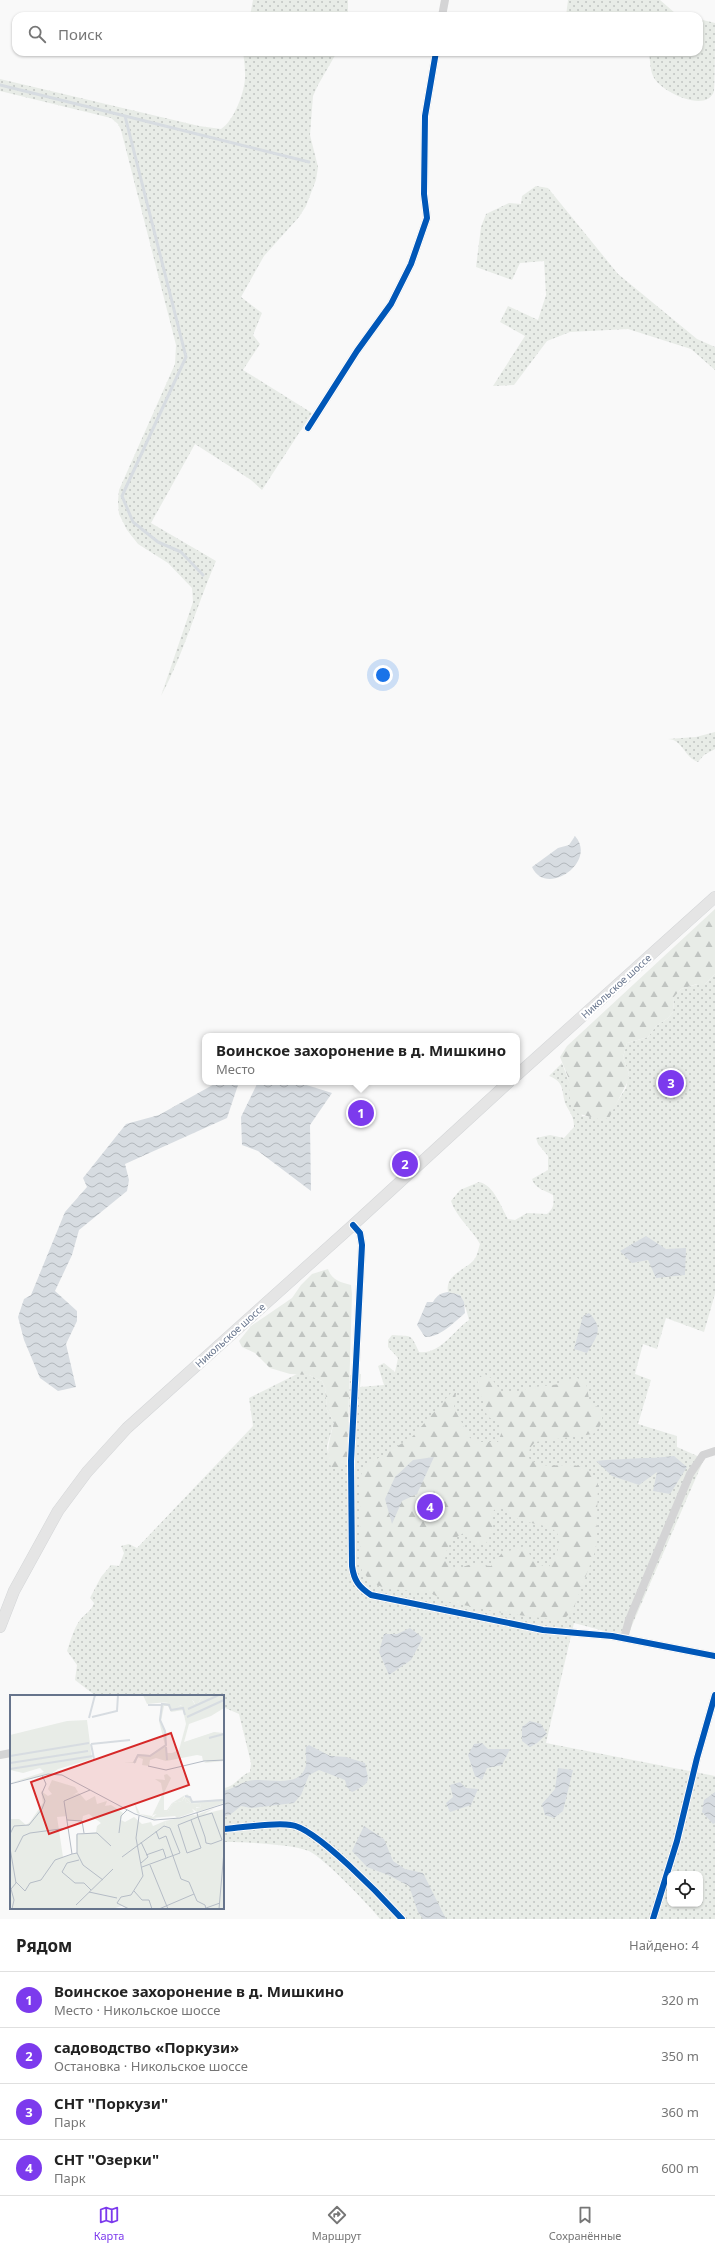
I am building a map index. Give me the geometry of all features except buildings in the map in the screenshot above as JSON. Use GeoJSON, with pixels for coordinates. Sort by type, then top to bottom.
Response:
{"type":"FeatureCollection","features":[{"type":"Feature","properties":{"kind":"main road","name":"Никольское шоссе"},"geometry":{"type":"LineString","coordinates":[[520,1072],[715,897]]}},
{"type":"Feature","properties":{"kind":"main road","name":"Никольское шоссе"},"geometry":{"type":"LineString","coordinates":[[0,1627],[14,1591],[45,1533],[72,1491],[102,1456],[157,1400],[353,1225],[506,1085]]}},
{"type":"Feature","properties":{"kind":"street"},"geometry":{"type":"LineString","coordinates":[[443,12],[445,0]]}},
{"type":"Feature","properties":{"kind":"street"},"geometry":{"type":"LineString","coordinates":[[308,428],[357,351],[390,304],[411,264],[427,218],[424,194],[426,116],[435,56]]}},
{"type":"Feature","properties":{"kind":"street"},"geometry":{"type":"LineString","coordinates":[[353,1225],[360,1233],[362,1245],[351,1461],[352,1566],[353,1576],[359,1587],[371,1595],[543,1630],[624,1638],[715,1656]]}},
{"type":"Feature","properties":{"kind":"street"},"geometry":{"type":"LineString","coordinates":[[624,1638],[629,1620],[690,1474],[703,1454],[715,1450]]}},
{"type":"Feature","properties":{"kind":"street"},"geometry":{"type":"LineString","coordinates":[[653,1919],[677,1841],[697,1758],[715,1695]]}},
{"type":"Feature","properties":{"kind":"street"},"geometry":{"type":"LineString","coordinates":[[0,1755],[10,1753]]}},
{"type":"Feature","properties":{"kind":"street"},"geometry":{"type":"LineString","coordinates":[[224,1829],[291,1824],[310,1832],[382,1897],[402,1919]]}},
{"type":"Feature","properties":{"kind":"green space"},"geometry":{"type":"Polygon","coordinates":[[[253,0],[348,0],[348,12],[251,12],[253,0]]]}},
{"type":"Feature","properties":{"kind":"green space"},"geometry":{"type":"Polygon","coordinates":[[[568,0],[660,0],[674,12],[566,12],[568,0]]]}},
{"type":"Feature","properties":{"kind":"green space"},"geometry":{"type":"Polygon","coordinates":[[[703,20],[715,23],[714,91],[710,98],[702,101],[693,101],[674,94],[657,82],[653,76],[650,56],[703,56],[703,20]]]}},
{"type":"Feature","properties":{"kind":"green space"},"geometry":{"type":"Polygon","coordinates":[[[243,56],[335,56],[313,96],[310,135],[318,167],[316,180],[306,206],[299,217],[264,256],[241,297],[262,313],[253,335],[260,344],[243,370],[312,413],[262,490],[251,480],[195,444],[151,523],[216,561],[184,646],[161,696],[193,602],[192,588],[168,563],[138,544],[127,530],[119,514],[118,501],[119,490],[175,364],[176,345],[121,130],[118,124],[111,118],[0,91],[0,79],[199,126],[221,129],[226,125],[235,112],[244,88],[245,69],[243,56]]]}},
{"type":"Feature","properties":{"kind":"green space"},"geometry":{"type":"Polygon","coordinates":[[[536,186],[548,188],[618,274],[697,339],[715,347],[715,370],[691,349],[628,329],[570,332],[547,341],[514,385],[493,386],[525,336],[500,322],[508,306],[538,320],[546,295],[544,261],[520,263],[512,280],[476,267],[481,227],[486,214],[509,203],[521,204],[522,196],[536,186]]]}},
{"type":"Feature","properties":{"kind":"green space"},"geometry":{"type":"Polygon","coordinates":[[[715,732],[715,749],[704,755],[698,762],[690,757],[677,742],[668,739],[696,737],[715,732]]]}},
{"type":"Feature","properties":{"kind":"green space"},"geometry":{"type":"Polygon","coordinates":[[[715,909],[715,974],[705,984],[697,984],[681,989],[674,997],[673,1012],[668,1018],[656,1026],[648,1037],[627,1043],[623,1057],[629,1074],[628,1081],[609,1118],[602,1120],[576,1113],[570,1099],[568,1077],[560,1057],[567,1046],[715,909]]]}},
{"type":"Feature","properties":{"kind":"green space"},"geometry":{"type":"Polygon","coordinates":[[[715,974],[715,1294],[704,1332],[666,1318],[657,1349],[643,1344],[635,1374],[651,1380],[638,1424],[677,1436],[677,1447],[704,1459],[627,1637],[574,1623],[546,1743],[715,1776],[715,1919],[380,1919],[335,1872],[309,1851],[279,1845],[224,1842],[224,1788],[234,1784],[250,1772],[251,1763],[239,1714],[224,1707],[224,1695],[95,1695],[75,1680],[77,1665],[67,1651],[78,1623],[93,1606],[94,1603],[90,1598],[101,1577],[111,1565],[119,1566],[124,1553],[121,1546],[129,1544],[137,1548],[253,1426],[249,1398],[297,1374],[309,1375],[322,1381],[325,1387],[327,1410],[334,1422],[327,1446],[328,1453],[347,1461],[350,1375],[361,1374],[360,1387],[384,1385],[378,1366],[384,1363],[395,1372],[398,1358],[388,1347],[388,1340],[392,1335],[410,1337],[414,1341],[419,1352],[427,1352],[440,1346],[469,1320],[460,1295],[448,1292],[448,1286],[455,1274],[474,1260],[480,1244],[460,1218],[451,1201],[460,1190],[479,1182],[489,1187],[493,1192],[508,1219],[515,1220],[527,1213],[547,1214],[553,1206],[553,1195],[535,1185],[532,1179],[548,1170],[548,1156],[538,1144],[536,1138],[550,1135],[564,1138],[574,1127],[573,1119],[565,1102],[561,1085],[549,1076],[562,1063],[582,1116],[596,1117],[602,1120],[615,1105],[626,1088],[629,1074],[623,1057],[627,1043],[648,1037],[656,1026],[668,1018],[673,1012],[674,997],[681,989],[698,984],[705,984],[715,974]]]}},
{"type":"Feature","properties":{"kind":"green space"},"geometry":{"type":"Polygon","coordinates":[[[328,1269],[334,1279],[351,1285],[352,1294],[347,1461],[338,1470],[331,1467],[329,1461],[328,1450],[334,1422],[327,1410],[325,1387],[322,1381],[309,1375],[290,1374],[270,1368],[255,1353],[242,1347],[239,1341],[251,1326],[292,1298],[301,1285],[312,1274],[328,1269]]]}},
{"type":"Feature","properties":{"kind":"green space"},"geometry":{"type":"Polygon","coordinates":[[[483,1373],[491,1378],[501,1391],[509,1393],[535,1387],[561,1384],[568,1379],[577,1378],[586,1382],[589,1399],[602,1412],[601,1424],[593,1434],[535,1442],[530,1448],[528,1457],[535,1463],[544,1465],[573,1465],[582,1467],[591,1472],[598,1482],[596,1549],[573,1610],[562,1621],[497,1612],[449,1602],[428,1592],[387,1589],[372,1583],[362,1571],[360,1561],[361,1475],[364,1467],[412,1437],[451,1393],[456,1393],[454,1408],[470,1438],[479,1442],[498,1442],[501,1434],[501,1425],[487,1416],[477,1380],[483,1373]],[[503,1507],[494,1510],[491,1517],[493,1526],[486,1544],[478,1544],[464,1533],[450,1544],[445,1560],[456,1568],[474,1564],[491,1566],[502,1553],[525,1546],[534,1562],[548,1568],[559,1547],[558,1536],[555,1531],[544,1526],[519,1519],[503,1507]]]}},
{"type":"Feature","properties":{"kind":"water"},"geometry":{"type":"Polygon","coordinates":[[[575,836],[580,846],[580,856],[575,865],[567,873],[558,878],[548,879],[539,876],[532,867],[558,848],[569,845],[575,836]]]}},
{"type":"Feature","properties":{"kind":"water"},"geometry":{"type":"Polygon","coordinates":[[[213,1085],[238,1085],[227,1118],[125,1164],[129,1180],[127,1191],[79,1230],[72,1255],[55,1291],[77,1311],[77,1321],[66,1344],[76,1387],[58,1391],[40,1378],[24,1340],[18,1317],[24,1299],[31,1295],[65,1212],[87,1187],[83,1178],[126,1124],[159,1115],[213,1085]]]}},
{"type":"Feature","properties":{"kind":"water"},"geometry":{"type":"Polygon","coordinates":[[[257,1085],[307,1085],[332,1093],[310,1125],[311,1191],[258,1151],[242,1145],[241,1117],[257,1085]]]}},
{"type":"Feature","properties":{"kind":"water"},"geometry":{"type":"Polygon","coordinates":[[[646,1236],[666,1249],[686,1248],[685,1275],[656,1278],[648,1260],[632,1263],[620,1251],[646,1236]]]}},
{"type":"Feature","properties":{"kind":"water"},"geometry":{"type":"Polygon","coordinates":[[[448,1292],[460,1295],[464,1302],[465,1313],[442,1332],[425,1337],[417,1325],[427,1302],[433,1302],[439,1295],[448,1292]]]}},
{"type":"Feature","properties":{"kind":"water"},"geometry":{"type":"Polygon","coordinates":[[[589,1313],[597,1324],[598,1328],[596,1338],[587,1353],[574,1349],[583,1316],[589,1313]]]}},
{"type":"Feature","properties":{"kind":"water"},"geometry":{"type":"Polygon","coordinates":[[[674,1456],[687,1467],[670,1494],[653,1491],[657,1472],[639,1485],[612,1476],[596,1461],[654,1458],[674,1456]]]}},
{"type":"Feature","properties":{"kind":"water"},"geometry":{"type":"Polygon","coordinates":[[[434,1457],[417,1494],[402,1501],[392,1524],[385,1499],[395,1477],[413,1460],[434,1457]]]}},
{"type":"Feature","properties":{"kind":"water"},"geometry":{"type":"Polygon","coordinates":[[[410,1628],[423,1638],[411,1660],[389,1675],[379,1652],[384,1634],[397,1634],[410,1628]]]}},
{"type":"Feature","properties":{"kind":"water"},"geometry":{"type":"Polygon","coordinates":[[[530,1721],[541,1724],[547,1734],[530,1747],[522,1741],[522,1727],[530,1721]]]}},
{"type":"Feature","properties":{"kind":"water"},"geometry":{"type":"Polygon","coordinates":[[[482,1743],[488,1749],[510,1749],[502,1765],[487,1768],[482,1780],[475,1776],[468,1755],[474,1744],[482,1743]]]}},
{"type":"Feature","properties":{"kind":"water"},"geometry":{"type":"Polygon","coordinates":[[[309,1745],[330,1756],[346,1757],[365,1763],[368,1780],[363,1786],[352,1792],[347,1787],[345,1780],[319,1770],[309,1775],[301,1795],[294,1803],[251,1808],[241,1806],[231,1814],[224,1817],[224,1791],[251,1780],[285,1781],[298,1777],[303,1772],[306,1765],[306,1747],[309,1745]]]}},
{"type":"Feature","properties":{"kind":"water"},"geometry":{"type":"Polygon","coordinates":[[[558,1768],[573,1770],[563,1811],[554,1818],[545,1815],[542,1804],[555,1789],[558,1768]]]}},
{"type":"Feature","properties":{"kind":"water"},"geometry":{"type":"Polygon","coordinates":[[[460,1782],[466,1788],[478,1789],[471,1805],[450,1812],[446,1803],[453,1797],[450,1785],[460,1782]]]}},
{"type":"Feature","properties":{"kind":"water"},"geometry":{"type":"Polygon","coordinates":[[[715,1792],[715,1823],[713,1824],[702,1812],[704,1800],[715,1792]]]}},
{"type":"Feature","properties":{"kind":"water"},"geometry":{"type":"Polygon","coordinates":[[[364,1826],[384,1839],[393,1861],[405,1869],[423,1873],[446,1919],[423,1919],[418,1912],[409,1886],[388,1875],[367,1867],[352,1851],[364,1826]]]}},
{"type":"Feature","properties":{"kind":"waterway"},"geometry":{"type":"LineString","coordinates":[[0,85],[125,116],[186,357],[122,496],[133,522],[158,542],[181,552],[203,575]]}},
{"type":"Feature","properties":{"kind":"waterway"},"geometry":{"type":"LineString","coordinates":[[125,116],[309,162]]}},
{"type":"Feature","properties":{"kind":"cycle path"},"geometry":{"type":"LineString","coordinates":[[308,428],[357,351],[391,304],[411,264],[427,218],[424,194],[425,116],[435,56]]}},
{"type":"Feature","properties":{"kind":"cycle path"},"geometry":{"type":"LineString","coordinates":[[353,1225],[360,1233],[362,1245],[351,1461],[352,1566],[354,1576],[360,1586],[371,1595],[543,1630],[612,1636],[715,1656]]}},
{"type":"Feature","properties":{"kind":"cycle path"},"geometry":{"type":"LineString","coordinates":[[653,1919],[677,1841],[697,1758],[715,1695]]}},
{"type":"Feature","properties":{"kind":"cycle path"},"geometry":{"type":"LineString","coordinates":[[224,1829],[283,1824],[302,1829],[332,1850],[402,1919]]}},
{"type":"Feature","properties":{"kind":"place","name":"СНТ \"Поркузи\""},"geometry":{"type":"Point","coordinates":[671,1083]}},
{"type":"Feature","properties":{"kind":"place","name":"Воинское захоронение в д. Мишкино"},"geometry":{"type":"Point","coordinates":[361,1113]}},
{"type":"Feature","properties":{"kind":"place","name":"садоводство «Поркузи»"},"geometry":{"type":"Point","coordinates":[405,1164]}},
{"type":"Feature","properties":{"kind":"place","name":"СНТ \"Озерки\""},"geometry":{"type":"Point","coordinates":[430,1507]}}]}
